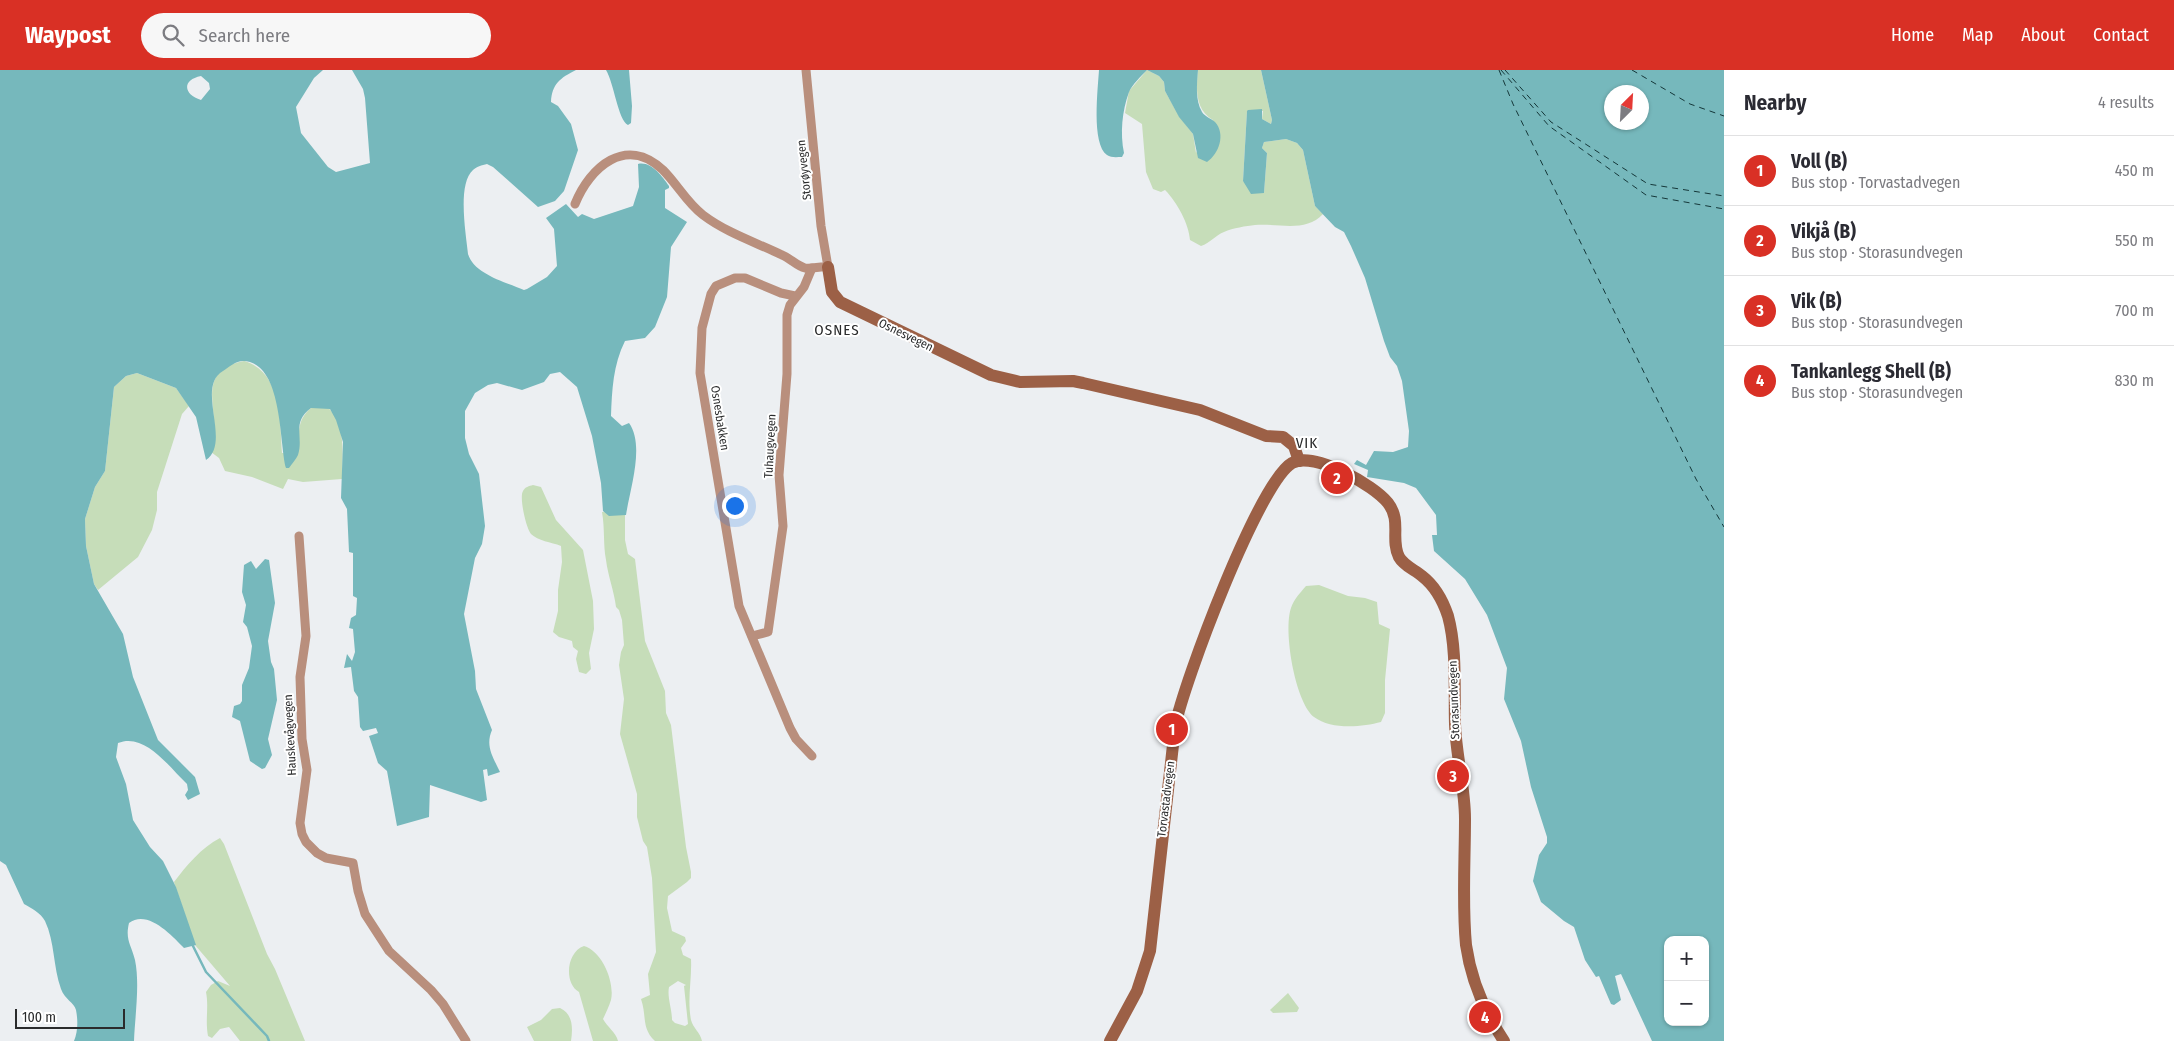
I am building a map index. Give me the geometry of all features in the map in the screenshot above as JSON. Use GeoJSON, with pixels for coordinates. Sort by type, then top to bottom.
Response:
{"type":"FeatureCollection","features":[{"type":"Feature","properties":{"kind":"main road","name":"Osnesvegen"},"geometry":{"type":"LineString","coordinates":[[828,267],[832,292],[840,302],[991,375],[1020,382],[1078,382],[1200,410],[1266,436],[1283,436],[1294,446],[1299,461]]}},
{"type":"Feature","properties":{"kind":"main road","name":"Torvastadvegen"},"geometry":{"type":"LineString","coordinates":[[1110,1041],[1137,991],[1150,951],[1173,743],[1180,706],[1220,599],[1260,506],[1282,473],[1289,465],[1299,461]]}},
{"type":"Feature","properties":{"kind":"main road","name":"Storasundvegen"},"geometry":{"type":"LineString","coordinates":[[1299,461],[1313,461],[1336,469],[1361,481],[1382,496],[1395,515],[1396,547],[1400,558],[1432,586],[1442,601],[1447,615],[1452,655],[1457,750],[1464,805],[1464,922],[1466,945],[1478,993],[1504,1041]]}},
{"type":"Feature","properties":{"kind":"street","name":"Storøyvegen"},"geometry":{"type":"LineString","coordinates":[[806,70],[821,226],[828,267]]}},
{"type":"Feature","properties":{"kind":"street"},"geometry":{"type":"LineString","coordinates":[[575,204],[586,183],[604,163],[620,156],[642,157],[661,168],[697,210],[714,222],[743,238],[783,255],[801,266],[812,268],[828,267]]}},
{"type":"Feature","properties":{"kind":"street","name":"Tuhaugvegen"},"geometry":{"type":"LineString","coordinates":[[752,636],[768,632],[783,526],[779,475],[788,374],[787,314],[795,296],[804,287],[812,268]]}},
{"type":"Feature","properties":{"kind":"street","name":"Osnesbakken"},"geometry":{"type":"LineString","coordinates":[[795,296],[781,293],[745,278],[735,278],[716,286],[711,294],[702,328],[700,373],[739,606],[790,728],[796,739],[812,756]]}},
{"type":"Feature","properties":{"kind":"street","name":"Hauskevågvegen"},"geometry":{"type":"LineString","coordinates":[[299,536],[306,636],[300,677],[302,738],[307,770],[300,823],[302,834],[306,842],[317,853],[326,858],[353,863],[358,892],[365,914],[389,951],[443,1004],[466,1041]]}},
{"type":"Feature","properties":{"kind":"green space"},"geometry":{"type":"Polygon","coordinates":[[[1147,70],[1159,76],[1164,82],[1165,91],[1179,116],[1193,134],[1196,153],[1213,120],[1207,116],[1200,105],[1197,92],[1198,70],[1261,70],[1272,120],[1271,124],[1262,119],[1263,111],[1247,111],[1243,181],[1264,193],[1267,153],[1262,148],[1264,142],[1286,139],[1297,143],[1303,150],[1315,206],[1323,214],[1316,220],[1300,225],[1255,225],[1235,228],[1221,233],[1201,246],[1190,240],[1185,220],[1174,201],[1165,190],[1161,192],[1153,189],[1146,172],[1142,124],[1125,113],[1129,91],[1147,70]]]}},
{"type":"Feature","properties":{"kind":"green space"},"geometry":{"type":"Polygon","coordinates":[[[244,361],[256,367],[266,376],[272,387],[279,413],[282,453],[298,454],[301,423],[311,408],[328,408],[334,414],[341,431],[343,451],[342,479],[303,482],[288,479],[283,489],[252,477],[225,471],[219,458],[211,452],[214,439],[213,385],[218,375],[227,366],[244,361]]]}},
{"type":"Feature","properties":{"kind":"green space"},"geometry":{"type":"Polygon","coordinates":[[[137,373],[176,388],[189,406],[182,414],[157,492],[157,510],[152,530],[138,557],[98,590],[94,584],[86,546],[85,519],[95,487],[105,471],[114,387],[126,376],[137,373]]]}},
{"type":"Feature","properties":{"kind":"green space"},"geometry":{"type":"Polygon","coordinates":[[[533,485],[541,487],[556,520],[583,550],[593,601],[594,629],[589,653],[591,669],[586,674],[579,672],[576,659],[578,651],[573,647],[572,641],[559,637],[553,632],[558,611],[558,590],[562,562],[561,546],[537,538],[529,531],[522,494],[525,489],[533,485]]]}},
{"type":"Feature","properties":{"kind":"green space"},"geometry":{"type":"Polygon","coordinates":[[[602,512],[625,513],[625,540],[628,554],[635,559],[645,641],[665,691],[666,713],[671,725],[686,847],[691,872],[691,878],[668,896],[667,908],[672,931],[685,937],[686,941],[681,948],[683,955],[691,959],[691,1020],[702,1041],[655,1041],[648,1031],[645,1021],[641,999],[650,995],[648,974],[656,952],[652,878],[647,847],[643,841],[637,817],[637,794],[620,734],[624,699],[619,665],[624,645],[622,620],[616,607],[607,566],[602,512]],[[678,981],[669,987],[672,1020],[685,1026],[688,1024],[684,986],[686,985],[678,981]]]}},
{"type":"Feature","properties":{"kind":"green space"},"geometry":{"type":"Polygon","coordinates":[[[1319,585],[1348,596],[1377,602],[1379,624],[1390,629],[1385,680],[1385,713],[1381,722],[1356,726],[1329,724],[1314,717],[1307,709],[1301,697],[1292,665],[1289,618],[1291,608],[1297,596],[1306,586],[1319,585]]]}},
{"type":"Feature","properties":{"kind":"green space"},"geometry":{"type":"Polygon","coordinates":[[[220,838],[305,1041],[240,1041],[229,1027],[220,1029],[212,1038],[208,1036],[206,992],[211,985],[218,981],[230,986],[195,945],[174,882],[189,863],[220,838]]]}},
{"type":"Feature","properties":{"kind":"green space"},"geometry":{"type":"Polygon","coordinates":[[[584,946],[596,954],[602,961],[609,976],[612,993],[603,1019],[618,1041],[593,1041],[579,992],[571,982],[569,968],[571,961],[578,949],[584,946]]]}},
{"type":"Feature","properties":{"kind":"green space"},"geometry":{"type":"Polygon","coordinates":[[[1288,993],[1299,1008],[1297,1012],[1273,1013],[1270,1010],[1288,993]]]}},
{"type":"Feature","properties":{"kind":"green space"},"geometry":{"type":"Polygon","coordinates":[[[560,1008],[570,1018],[572,1026],[571,1041],[534,1041],[527,1027],[541,1020],[552,1009],[560,1008]]]}},
{"type":"Feature","properties":{"kind":"water"},"geometry":{"type":"Polygon","coordinates":[[[0,70],[323,70],[314,78],[296,107],[301,133],[328,167],[336,172],[370,163],[365,98],[363,89],[352,70],[576,70],[558,82],[553,91],[551,102],[558,106],[571,124],[578,150],[564,191],[555,201],[538,207],[493,167],[487,164],[474,169],[468,177],[464,197],[468,254],[471,261],[483,272],[491,276],[524,290],[527,289],[547,277],[557,266],[554,229],[546,218],[566,204],[578,217],[582,214],[594,219],[633,206],[639,187],[638,164],[652,167],[663,178],[669,186],[665,190],[665,208],[687,222],[671,247],[667,297],[655,327],[645,338],[625,341],[616,368],[611,416],[622,426],[629,423],[634,432],[636,443],[635,468],[626,515],[609,516],[603,511],[601,483],[592,436],[577,387],[560,372],[550,374],[544,382],[522,390],[497,383],[488,385],[475,393],[465,411],[465,438],[469,454],[479,474],[485,526],[482,544],[475,558],[464,614],[475,671],[476,689],[492,730],[489,741],[500,772],[488,776],[487,769],[483,770],[487,800],[481,802],[430,785],[429,817],[397,826],[387,771],[378,763],[369,736],[378,733],[376,728],[363,731],[360,727],[358,697],[354,691],[351,667],[344,668],[347,654],[352,661],[355,652],[353,629],[349,628],[351,618],[356,615],[357,598],[353,596],[353,553],[349,552],[347,509],[341,498],[343,442],[336,420],[330,409],[311,408],[301,419],[298,455],[289,468],[286,468],[277,405],[266,374],[256,365],[243,361],[233,364],[215,379],[212,389],[216,441],[213,452],[206,460],[196,417],[176,388],[137,373],[126,376],[114,387],[105,471],[95,487],[85,519],[86,546],[94,584],[123,634],[133,677],[158,740],[195,777],[200,794],[188,800],[185,795],[188,790],[187,784],[156,753],[147,747],[138,742],[118,743],[116,757],[126,784],[133,820],[150,847],[163,861],[176,887],[196,945],[184,948],[166,931],[144,919],[129,923],[128,938],[135,960],[137,979],[134,1041],[74,1041],[77,1026],[76,1010],[61,989],[51,937],[45,921],[38,913],[24,904],[6,865],[0,861],[0,70]],[[201,76],[190,81],[187,88],[191,95],[201,100],[210,89],[209,83],[201,76]]]}},
{"type":"Feature","properties":{"kind":"water"},"geometry":{"type":"Polygon","coordinates":[[[606,70],[629,70],[632,106],[631,123],[628,125],[621,116],[606,70]]]}},
{"type":"Feature","properties":{"kind":"water"},"geometry":{"type":"Polygon","coordinates":[[[1099,70],[1147,70],[1129,92],[1122,122],[1124,153],[1122,157],[1107,155],[1102,149],[1099,140],[1097,102],[1099,70]]]}},
{"type":"Feature","properties":{"kind":"water"},"geometry":{"type":"Polygon","coordinates":[[[1147,70],[1198,70],[1198,102],[1203,114],[1215,122],[1220,132],[1218,149],[1207,162],[1198,158],[1193,134],[1179,117],[1165,91],[1164,82],[1159,76],[1147,70]]]}},
{"type":"Feature","properties":{"kind":"water"},"geometry":{"type":"Polygon","coordinates":[[[1261,70],[1724,70],[1724,1041],[1652,1041],[1621,974],[1615,976],[1621,1000],[1614,1005],[1611,1004],[1599,976],[1596,977],[1585,960],[1574,927],[1541,902],[1533,881],[1539,855],[1547,843],[1547,837],[1531,787],[1521,741],[1504,699],[1507,668],[1487,615],[1465,579],[1434,551],[1432,535],[1437,535],[1436,515],[1416,488],[1404,483],[1367,477],[1368,470],[1354,464],[1357,460],[1366,465],[1374,451],[1393,452],[1408,447],[1409,431],[1402,381],[1397,366],[1390,357],[1384,341],[1365,278],[1344,232],[1335,227],[1315,206],[1303,150],[1297,143],[1286,139],[1264,142],[1262,148],[1267,153],[1264,193],[1251,194],[1243,181],[1247,111],[1262,109],[1262,119],[1271,124],[1272,120],[1261,70]]]}},
{"type":"Feature","properties":{"kind":"water"},"geometry":{"type":"Polygon","coordinates":[[[265,559],[269,560],[275,603],[268,641],[274,669],[277,700],[268,739],[272,755],[265,768],[262,769],[250,761],[240,721],[232,717],[234,706],[242,701],[242,685],[249,668],[252,646],[247,627],[243,622],[246,605],[242,592],[244,565],[251,561],[256,569],[265,559]]]}},
{"type":"Feature","properties":{"kind":"waterway"},"geometry":{"type":"LineString","coordinates":[[193,946],[206,972],[267,1036],[269,1041]]}},
{"type":"Feature","properties":{"kind":"ferry route"},"geometry":{"type":"LineString","coordinates":[[1499,70],[1513,104],[1696,479],[1724,527]]}},
{"type":"Feature","properties":{"kind":"ferry route"},"geometry":{"type":"LineString","coordinates":[[1501,70],[1549,126],[1646,195],[1724,209]]}},
{"type":"Feature","properties":{"kind":"ferry route"},"geometry":{"type":"LineString","coordinates":[[1505,70],[1551,122],[1648,184],[1724,196]]}},
{"type":"Feature","properties":{"kind":"ferry route"},"geometry":{"type":"LineString","coordinates":[[1632,70],[1690,104],[1724,116]]}},
{"type":"Feature","properties":{"kind":"place","name":"Vikjå (B)"},"geometry":{"type":"Point","coordinates":[1337,478]}},
{"type":"Feature","properties":{"kind":"place","name":"Voll (B)"},"geometry":{"type":"Point","coordinates":[1172,729]}},
{"type":"Feature","properties":{"kind":"place","name":"Vik (B)"},"geometry":{"type":"Point","coordinates":[1453,776]}},
{"type":"Feature","properties":{"kind":"place","name":"Tankanlegg Shell (B)"},"geometry":{"type":"Point","coordinates":[1485,1017]}},
{"type":"Feature","properties":{"kind":"district","name":"OSNES"},"geometry":{"type":"Point","coordinates":[837,330]}},
{"type":"Feature","properties":{"kind":"district","name":"VIK"},"geometry":{"type":"Point","coordinates":[1307,443]}}]}
